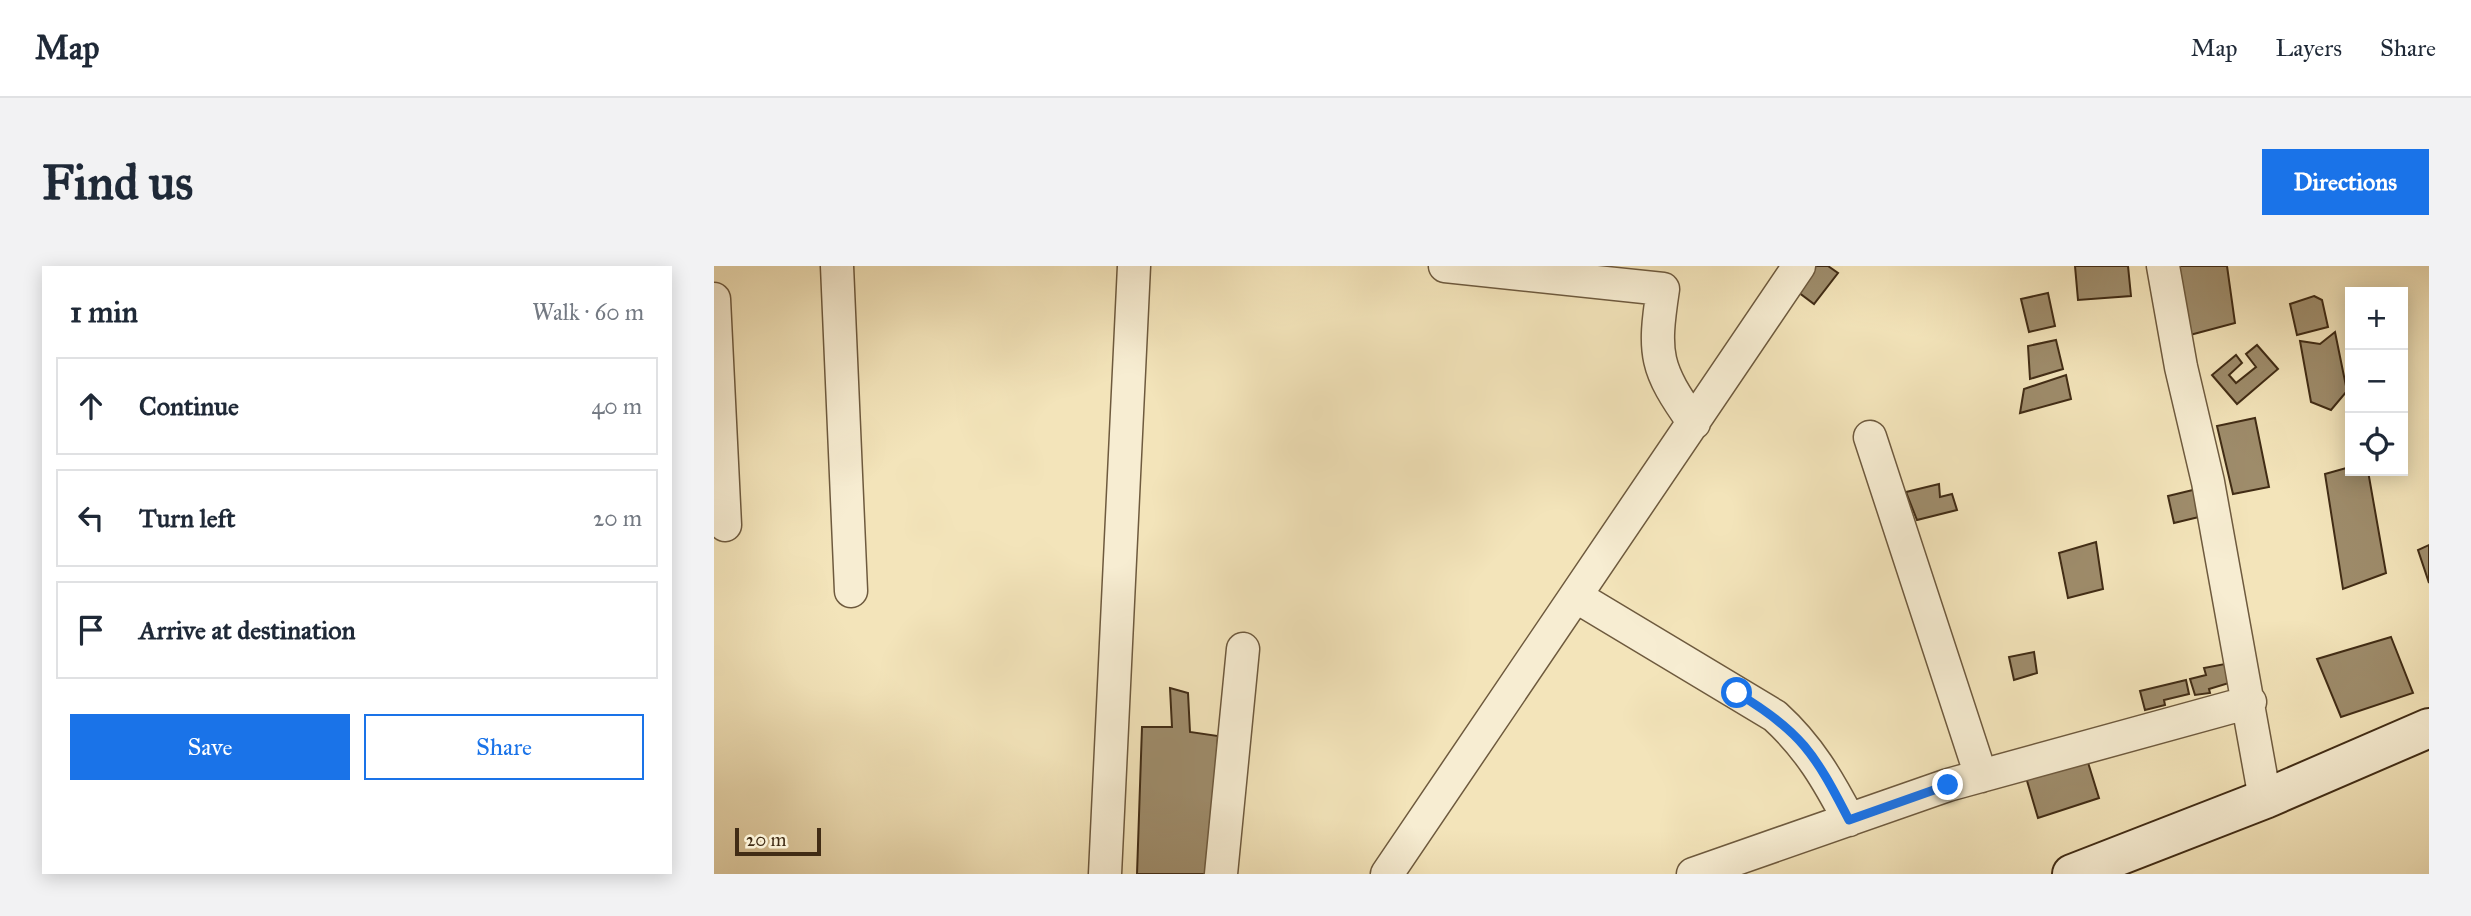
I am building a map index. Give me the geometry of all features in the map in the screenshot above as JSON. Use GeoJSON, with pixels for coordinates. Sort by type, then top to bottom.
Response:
{"type":"FeatureCollection","features":[{"type":"Feature","properties":{"kind":"street"},"geometry":{"type":"LineString","coordinates":[[837,266],[851,591]]}},
{"type":"Feature","properties":{"kind":"street"},"geometry":{"type":"LineString","coordinates":[[1105,874],[1134,266]]}},
{"type":"Feature","properties":{"kind":"street"},"geometry":{"type":"LineString","coordinates":[[1445,266],[1666,277],[1657,331],[1658,360],[1669,388],[1694,423]]}},
{"type":"Feature","properties":{"kind":"street"},"geometry":{"type":"LineString","coordinates":[[1387,874],[1799,266]]}},
{"type":"Feature","properties":{"kind":"street"},"geometry":{"type":"LineString","coordinates":[[2163,266],[2250,702],[2265,799]]}},
{"type":"Feature","properties":{"kind":"street"},"geometry":{"type":"LineString","coordinates":[[714,299],[725,526]]}},
{"type":"Feature","properties":{"kind":"street"},"geometry":{"type":"LineString","coordinates":[[1870,437],[1910,551],[1982,776]]}},
{"type":"Feature","properties":{"kind":"street"},"geometry":{"type":"LineString","coordinates":[[1577,597],[1775,716],[1802,740],[1817,761],[1849,820]]}},
{"type":"Feature","properties":{"kind":"street"},"geometry":{"type":"LineString","coordinates":[[1221,874],[1243,649]]}},
{"type":"Feature","properties":{"kind":"street"},"geometry":{"type":"LineString","coordinates":[[1693,874],[1982,776],[2250,702]]}},
{"type":"Feature","properties":{"kind":"street"},"geometry":{"type":"LineString","coordinates":[[2072,874],[2265,799],[2429,728]]}},
{"type":"Feature","properties":{"kind":"building"},"geometry":{"type":"Polygon","coordinates":[[[1811,266],[1828,266],[1838,273],[1814,304],[1794,289],[1811,266]]]}},
{"type":"Feature","properties":{"kind":"building"},"geometry":{"type":"Polygon","coordinates":[[[2075,266],[2128,266],[2131,296],[2078,300],[2075,266]]]}},
{"type":"Feature","properties":{"kind":"building"},"geometry":{"type":"Polygon","coordinates":[[[2174,266],[2227,266],[2235,323],[2190,335],[2174,266]]]}},
{"type":"Feature","properties":{"kind":"building"},"geometry":{"type":"Polygon","coordinates":[[[2048,293],[2055,326],[2029,332],[2021,299],[2048,293]]]}},
{"type":"Feature","properties":{"kind":"building"},"geometry":{"type":"Polygon","coordinates":[[[2314,296],[2322,300],[2328,327],[2297,335],[2290,304],[2314,296]]]}},
{"type":"Feature","properties":{"kind":"building"},"geometry":{"type":"Polygon","coordinates":[[[2335,332],[2345,393],[2331,410],[2311,402],[2300,341],[2320,344],[2335,332]]]}},
{"type":"Feature","properties":{"kind":"building"},"geometry":{"type":"Polygon","coordinates":[[[2056,340],[2063,369],[2030,379],[2028,346],[2056,340]]]}},
{"type":"Feature","properties":{"kind":"building"},"geometry":{"type":"Polygon","coordinates":[[[2257,345],[2278,369],[2237,404],[2212,375],[2236,355],[2242,363],[2229,375],[2236,383],[2256,367],[2246,354],[2257,345]]]}},
{"type":"Feature","properties":{"kind":"building"},"geometry":{"type":"Polygon","coordinates":[[[2066,375],[2071,399],[2020,413],[2024,389],[2066,375]]]}},
{"type":"Feature","properties":{"kind":"building"},"geometry":{"type":"Polygon","coordinates":[[[2255,418],[2269,487],[2233,494],[2217,426],[2255,418]]]}},
{"type":"Feature","properties":{"kind":"building"},"geometry":{"type":"Polygon","coordinates":[[[2345,468],[2345,476],[2369,476],[2386,573],[2343,589],[2325,474],[2345,468]]]}},
{"type":"Feature","properties":{"kind":"building"},"geometry":{"type":"Polygon","coordinates":[[[1939,484],[1940,497],[1952,494],[1957,510],[1917,520],[1906,492],[1939,484]]]}},
{"type":"Feature","properties":{"kind":"building"},"geometry":{"type":"Polygon","coordinates":[[[2197,489],[2203,516],[2174,523],[2168,496],[2197,489]]]}},
{"type":"Feature","properties":{"kind":"building"},"geometry":{"type":"Polygon","coordinates":[[[2096,542],[2103,589],[2068,598],[2059,553],[2096,542]]]}},
{"type":"Feature","properties":{"kind":"building"},"geometry":{"type":"Polygon","coordinates":[[[2429,545],[2429,583],[2418,550],[2429,545]]]}},
{"type":"Feature","properties":{"kind":"building"},"geometry":{"type":"Polygon","coordinates":[[[2391,637],[2413,693],[2341,717],[2317,659],[2391,637]]]}},
{"type":"Feature","properties":{"kind":"building"},"geometry":{"type":"Polygon","coordinates":[[[2034,652],[2037,673],[2014,680],[2009,657],[2034,652]]]}},
{"type":"Feature","properties":{"kind":"building"},"geometry":{"type":"Polygon","coordinates":[[[2230,663],[2239,680],[2209,689],[2210,693],[2195,695],[2190,679],[2206,675],[2204,668],[2230,663]]]}},
{"type":"Feature","properties":{"kind":"building"},"geometry":{"type":"Polygon","coordinates":[[[2186,680],[2189,694],[2164,700],[2165,705],[2145,710],[2140,691],[2186,680]]]}},
{"type":"Feature","properties":{"kind":"building"},"geometry":{"type":"Polygon","coordinates":[[[1170,688],[1188,693],[1190,732],[1218,736],[1210,874],[1137,874],[1142,727],[1172,727],[1170,688]]]}},
{"type":"Feature","properties":{"kind":"building"},"geometry":{"type":"Polygon","coordinates":[[[2081,740],[2099,798],[2038,818],[2020,757],[2081,740]]]}},
{"type":"Feature","properties":{"kind":"route"},"geometry":{"type":"LineString","coordinates":[[1737,693],[1775,716],[1802,740],[1824,772],[1849,820],[1948,785]]}}]}
